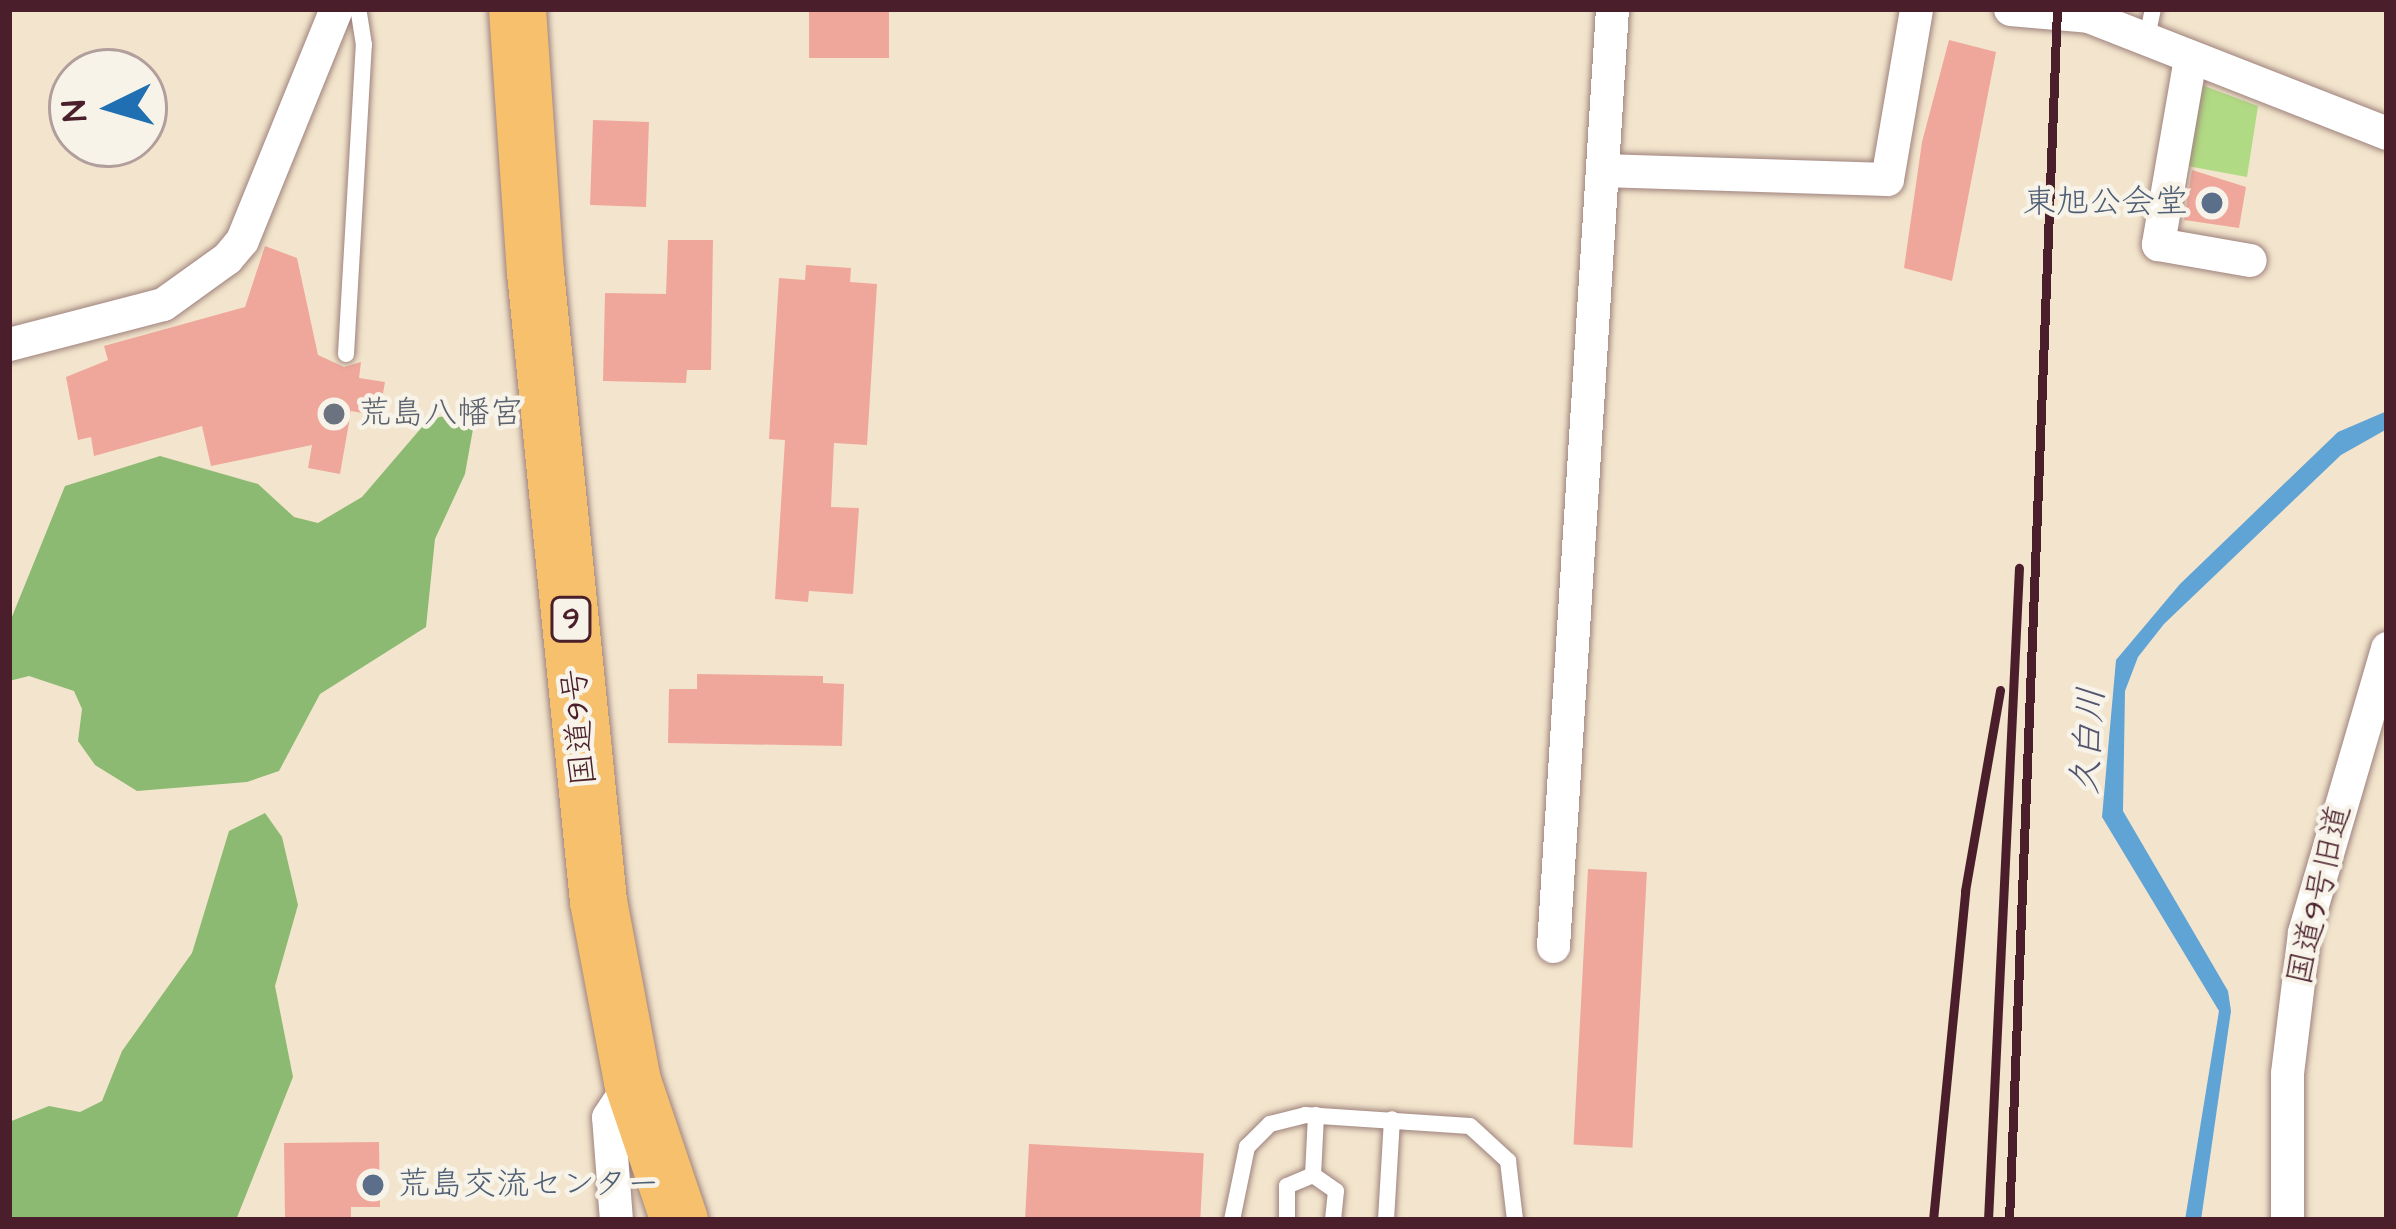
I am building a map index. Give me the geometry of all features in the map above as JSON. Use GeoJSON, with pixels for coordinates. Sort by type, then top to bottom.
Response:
{"type":"FeatureCollection","features":[{"type":"Feature","properties":{"kind":"highway","name":"国道9号"},"geometry":{"type":"LineString","coordinates":[[517,9],[589,818],[632,1081],[679,1220]]}},
{"type":"Feature","properties":{"kind":"street"},"geometry":{"type":"LineString","coordinates":[[9,344],[164,304],[226,258],[242,239],[336,9]]}},
{"type":"Feature","properties":{"kind":"street"},"geometry":{"type":"LineString","coordinates":[[1553,946],[1612,9]]}},
{"type":"Feature","properties":{"kind":"street"},"geometry":{"type":"LineString","coordinates":[[1602,170],[1887,179],[1916,9]]}},
{"type":"Feature","properties":{"kind":"street"},"geometry":{"type":"LineString","coordinates":[[2010,9],[2150,23],[2190,58],[2387,133]]}},
{"type":"Feature","properties":{"kind":"street"},"geometry":{"type":"LineString","coordinates":[[2190,58],[2158,244],[2250,260]]}},
{"type":"Feature","properties":{"kind":"street","name":"国道9号旧道"},"geometry":{"type":"LineString","coordinates":[[2287,1220],[2287,1073],[2304,932],[2387,648]]}},
{"type":"Feature","properties":{"kind":"street"},"geometry":{"type":"LineString","coordinates":[[616,1220],[608,1117],[632,1081]]}},
{"type":"Feature","properties":{"kind":"lane"},"geometry":{"type":"LineString","coordinates":[[346,354],[364,45],[358,9]]}},
{"type":"Feature","properties":{"kind":"lane"},"geometry":{"type":"LineString","coordinates":[[1313,1174],[1316,1115]]}},
{"type":"Feature","properties":{"kind":"lane"},"geometry":{"type":"LineString","coordinates":[[1232,1220],[1238,1164],[1257,1135],[1286,1117],[1316,1115],[1470,1126],[1492,1141],[1508,1162],[1515,1220]]}},
{"type":"Feature","properties":{"kind":"lane"},"geometry":{"type":"LineString","coordinates":[[1386,1220],[1392,1119]]}},
{"type":"Feature","properties":{"kind":"lane"},"geometry":{"type":"LineString","coordinates":[[1287,1220],[1287,1186],[1313,1174]]}},
{"type":"Feature","properties":{"kind":"lane"},"geometry":{"type":"LineString","coordinates":[[1313,1174],[1336,1191],[1333,1220]]}},
{"type":"Feature","properties":{"kind":"green space"},"geometry":{"type":"Polygon","coordinates":[[[2196,83],[2258,106],[2247,177],[2182,165],[2196,83]]]}},
{"type":"Feature","properties":{"kind":"green space"},"geometry":{"type":"Polygon","coordinates":[[[466,417],[473,429],[465,474],[435,539],[426,627],[320,694],[279,771],[247,782],[137,791],[95,765],[78,741],[82,709],[74,691],[29,676],[9,681],[9,624],[65,486],[160,456],[258,484],[294,517],[318,523],[362,497],[428,420],[466,417]]]}},
{"type":"Feature","properties":{"kind":"green space"},"geometry":{"type":"Polygon","coordinates":[[[265,813],[282,837],[298,905],[275,986],[293,1077],[236,1220],[9,1220],[9,1122],[49,1106],[80,1112],[102,1101],[122,1051],[192,953],[229,831],[265,813]]]}},
{"type":"Feature","properties":{"kind":"water"},"geometry":{"type":"Polygon","coordinates":[[[2387,411],[2387,429],[2341,455],[2164,624],[2138,657],[2125,691],[2123,811],[2228,991],[2231,1011],[2201,1220],[2185,1220],[2219,1011],[2102,817],[2116,660],[2180,584],[2338,432],[2387,411]]]}},
{"type":"Feature","properties":{"kind":"building"},"geometry":{"type":"Polygon","coordinates":[[[809,9],[889,9],[889,58],[809,58],[809,9]]]}},
{"type":"Feature","properties":{"kind":"building"},"geometry":{"type":"Polygon","coordinates":[[[1949,40],[1996,52],[1952,281],[1904,268],[1922,142],[1949,40]]]}},
{"type":"Feature","properties":{"kind":"building"},"geometry":{"type":"Polygon","coordinates":[[[593,120],[649,122],[646,207],[590,205],[593,120]]]}},
{"type":"Feature","properties":{"kind":"building","name":"東旭公会堂"},"geometry":{"type":"Polygon","coordinates":[[[2192,170],[2246,187],[2239,228],[2184,220],[2192,170]]]}},
{"type":"Feature","properties":{"kind":"building"},"geometry":{"type":"Polygon","coordinates":[[[668,240],[713,240],[711,370],[687,370],[686,383],[603,381],[605,293],[666,294],[668,240]]]}},
{"type":"Feature","properties":{"kind":"building"},"geometry":{"type":"Polygon","coordinates":[[[265,246],[297,258],[318,355],[344,367],[361,362],[359,378],[385,382],[379,416],[351,411],[340,474],[308,468],[312,445],[211,466],[202,426],[94,456],[91,437],[78,440],[66,377],[108,360],[104,346],[245,307],[265,246]]]}},
{"type":"Feature","properties":{"kind":"building"},"geometry":{"type":"Polygon","coordinates":[[[806,265],[851,268],[850,282],[877,284],[867,445],[834,443],[831,507],[859,508],[853,594],[809,591],[808,602],[775,599],[785,440],[769,439],[779,278],[805,280],[806,265]]]}},
{"type":"Feature","properties":{"kind":"building"},"geometry":{"type":"Polygon","coordinates":[[[697,674],[823,676],[823,683],[844,684],[842,746],[668,743],[669,689],[697,689],[697,674]]]}},
{"type":"Feature","properties":{"kind":"building"},"geometry":{"type":"Polygon","coordinates":[[[1588,869],[1647,872],[1632,1148],[1574,1145],[1588,869]]]}},
{"type":"Feature","properties":{"kind":"building","name":"荒島交流センター"},"geometry":{"type":"Polygon","coordinates":[[[379,1142],[380,1207],[351,1207],[351,1220],[285,1220],[284,1143],[379,1142]]]}},
{"type":"Feature","properties":{"kind":"building"},"geometry":{"type":"Polygon","coordinates":[[[1029,1144],[1204,1153],[1200,1220],[1025,1220],[1029,1144]]]}},
{"type":"Feature","properties":{"kind":"railway"},"geometry":{"type":"LineString","coordinates":[[2009,1220],[2057,9]]}},
{"type":"Feature","properties":{"kind":"railway"},"geometry":{"type":"LineString","coordinates":[[1988,1220],[2019,568]]}},
{"type":"Feature","properties":{"kind":"railway"},"geometry":{"type":"LineString","coordinates":[[1933,1220],[1965,891],[2000,690]]}},
{"type":"Feature","properties":{"kind":"place","name":"東旭公会堂"},"geometry":{"type":"Point","coordinates":[2212,203]}},
{"type":"Feature","properties":{"kind":"place","name":"荒島八幡宮"},"geometry":{"type":"Point","coordinates":[334,414]}},
{"type":"Feature","properties":{"kind":"place","name":"荒島交流センター"},"geometry":{"type":"Point","coordinates":[373,1185]}},
{"type":"Feature","properties":{"kind":"water label","name":"久白川"},"geometry":{"type":"Point","coordinates":[2089,741]}}]}
